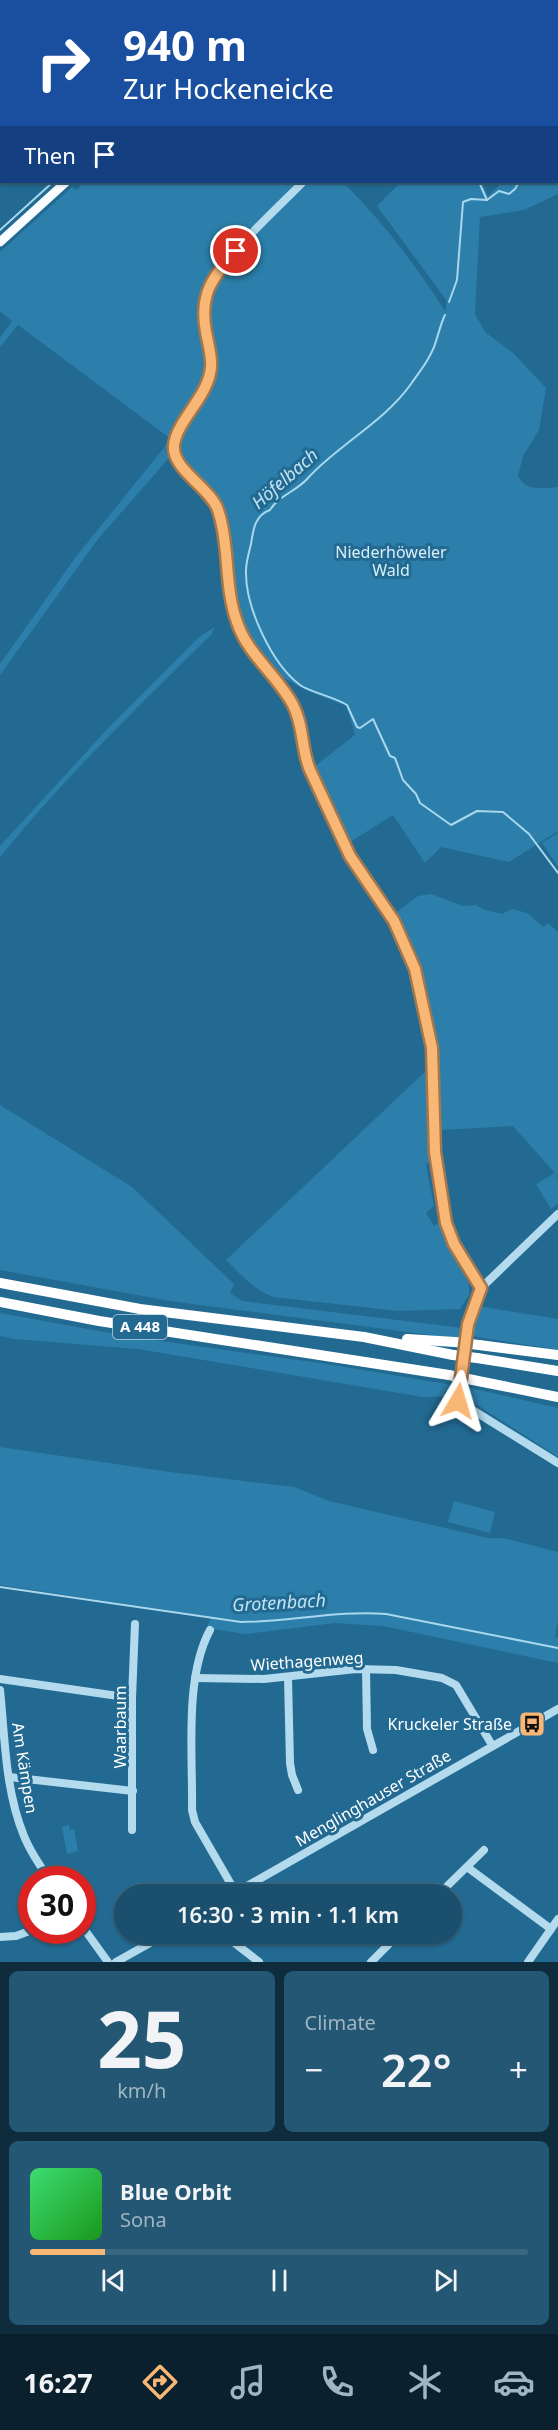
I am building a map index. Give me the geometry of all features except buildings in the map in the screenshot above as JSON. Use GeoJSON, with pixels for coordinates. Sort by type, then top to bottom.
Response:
{"type":"FeatureCollection","features":[{"type":"Feature","properties":{"kind":"highway","name":"A 448"},"geometry":{"type":"LineString","coordinates":[[0,1283],[140,1309],[364,1337],[558,1371]]}},
{"type":"Feature","properties":{"kind":"highway","name":"A 448"},"geometry":{"type":"LineString","coordinates":[[0,1302],[99,1321],[473,1380],[558,1397]]}},
{"type":"Feature","properties":{"kind":"highway","name":"A 448"},"geometry":{"type":"LineString","coordinates":[[364,1337],[455,1342],[558,1355]]}},
{"type":"Feature","properties":{"kind":"main road"},"geometry":{"type":"LineString","coordinates":[[0,242],[65,183]]}},
{"type":"Feature","properties":{"kind":"street"},"geometry":{"type":"LineString","coordinates":[[302,183],[224,264],[211,282],[204,306],[211,360],[210,374],[176,438],[174,454],[181,466],[211,497],[218,511],[234,615],[240,630],[293,705],[301,728],[306,760],[350,856],[386,906],[403,938],[421,992],[432,1048],[435,1152],[446,1223],[454,1244],[481,1288]]}},
{"type":"Feature","properties":{"kind":"street"},"geometry":{"type":"LineString","coordinates":[[558,1214],[481,1288],[468,1324],[458,1401],[558,1463]]}},
{"type":"Feature","properties":{"kind":"street","name":"Waarbaum"},"geometry":{"type":"LineString","coordinates":[[132,1830],[132,1698],[135,1624]]}},
{"type":"Feature","properties":{"kind":"street"},"geometry":{"type":"LineString","coordinates":[[210,1630],[203,1646],[195,1678],[193,1815],[230,1884]]}},
{"type":"Feature","properties":{"kind":"street"},"geometry":{"type":"LineString","coordinates":[[366,1669],[367,1729],[373,1750]]}},
{"type":"Feature","properties":{"kind":"street","name":"Wiethagenweg"},"geometry":{"type":"LineString","coordinates":[[195,1678],[249,1680],[288,1678],[335,1670],[366,1669],[396,1670],[453,1682],[492,1745]]}},
{"type":"Feature","properties":{"kind":"street"},"geometry":{"type":"LineString","coordinates":[[288,1678],[290,1756],[292,1775],[298,1790]]}},
{"type":"Feature","properties":{"kind":"street"},"geometry":{"type":"LineString","coordinates":[[0,1679],[132,1698]]}},
{"type":"Feature","properties":{"kind":"street","name":"Am Kämpen"},"geometry":{"type":"LineString","coordinates":[[0,1690],[9,1777],[23,1835],[42,1866]]}},
{"type":"Feature","properties":{"kind":"street","name":"Menglinghauser Straße"},"geometry":{"type":"LineString","coordinates":[[252,1884],[558,1709]]}},
{"type":"Feature","properties":{"kind":"street"},"geometry":{"type":"LineString","coordinates":[[9,1777],[133,1791]]}},
{"type":"Feature","properties":{"kind":"street"},"geometry":{"type":"LineString","coordinates":[[449,1884],[484,1850]]}},
{"type":"Feature","properties":{"kind":"street"},"geometry":{"type":"LineString","coordinates":[[467,1866],[551,1929]]}},
{"type":"Feature","properties":{"kind":"street"},"geometry":{"type":"LineString","coordinates":[[528,1962],[558,1919]]}},
{"type":"Feature","properties":{"kind":"street"},"geometry":{"type":"LineString","coordinates":[[0,1938],[18,1935]]}},
{"type":"Feature","properties":{"kind":"street"},"geometry":{"type":"LineString","coordinates":[[95,1944],[108,1962]]}},
{"type":"Feature","properties":{"kind":"street"},"geometry":{"type":"LineString","coordinates":[[116,1962],[148,1944]]}},
{"type":"Feature","properties":{"kind":"street"},"geometry":{"type":"LineString","coordinates":[[236,1944],[259,1962]]}},
{"type":"Feature","properties":{"kind":"street"},"geometry":{"type":"LineString","coordinates":[[371,1962],[389,1944]]}},
{"type":"Feature","properties":{"kind":"green space"},"geometry":{"type":"Polygon","coordinates":[[[79,183],[297,183],[210,277],[202,297],[200,312],[208,372],[201,391],[165,450],[169,458],[98,539],[0,675],[0,664],[75,558],[171,439],[18,325],[0,347],[0,338],[12,321],[0,311],[0,252],[72,187],[77,190],[81,186],[79,183]]]}},
{"type":"Feature","properties":{"kind":"green space","name":"Niederhöweler Wald"},"geometry":{"type":"Polygon","coordinates":[[[306,183],[344,183],[397,244],[445,311],[447,301],[377,206],[400,183],[482,183],[488,197],[501,183],[558,183],[558,194],[524,210],[480,217],[475,314],[485,332],[513,353],[546,388],[539,430],[523,456],[518,476],[530,487],[558,487],[558,831],[509,862],[441,847],[425,863],[393,815],[347,844],[310,770],[355,735],[347,706],[310,692],[269,670],[240,630],[215,503],[218,501],[186,468],[178,452],[177,442],[215,372],[206,313],[210,291],[222,270],[306,183]]]}},
{"type":"Feature","properties":{"kind":"green space"},"geometry":{"type":"Polygon","coordinates":[[[215,627],[211,635],[76,771],[0,857],[0,846],[112,724],[199,637],[215,627]]]}},
{"type":"Feature","properties":{"kind":"green space"},"geometry":{"type":"Polygon","coordinates":[[[558,833],[558,867],[542,843],[558,833]]]}},
{"type":"Feature","properties":{"kind":"green space"},"geometry":{"type":"Polygon","coordinates":[[[431,894],[463,906],[476,905],[502,914],[512,909],[527,913],[543,927],[548,923],[558,932],[558,1177],[555,1174],[558,1179],[558,1203],[551,1209],[536,1184],[555,1173],[513,1126],[439,1130],[437,1073],[425,996],[408,944],[396,917],[397,912],[418,896],[431,894]]]}},
{"type":"Feature","properties":{"kind":"green space"},"geometry":{"type":"Polygon","coordinates":[[[430,1067],[431,1160],[426,1165],[434,1206],[426,1213],[434,1226],[441,1221],[448,1244],[469,1284],[469,1295],[460,1309],[398,1311],[274,1297],[248,1282],[226,1260],[430,1067]]]}},
{"type":"Feature","properties":{"kind":"green space"},"geometry":{"type":"Polygon","coordinates":[[[0,1105],[132,1187],[234,1284],[230,1293],[242,1301],[463,1328],[461,1339],[170,1301],[0,1270],[0,1105]]]}},
{"type":"Feature","properties":{"kind":"green space"},"geometry":{"type":"Polygon","coordinates":[[[478,1306],[558,1319],[558,1350],[472,1336],[478,1306]]]}},
{"type":"Feature","properties":{"kind":"green space"},"geometry":{"type":"Polygon","coordinates":[[[0,1313],[132,1337],[327,1364],[458,1386],[452,1396],[423,1397],[138,1349],[14,1339],[0,1336],[0,1313]]]}},
{"type":"Feature","properties":{"kind":"green space"},"geometry":{"type":"Polygon","coordinates":[[[466,1387],[558,1408],[558,1457],[476,1404],[465,1395],[466,1387]]]}},
{"type":"Feature","properties":{"kind":"green space"},"geometry":{"type":"Polygon","coordinates":[[[0,1447],[170,1472],[294,1487],[329,1501],[558,1552],[558,1621],[555,1637],[558,1638],[558,1663],[383,1626],[335,1623],[245,1634],[207,1628],[211,1617],[0,1585],[0,1447]]]}},
{"type":"Feature","properties":{"kind":"green space"},"geometry":{"type":"Polygon","coordinates":[[[454,1501],[495,1512],[490,1533],[448,1522],[454,1501]]]}},
{"type":"Feature","properties":{"kind":"green space"},"geometry":{"type":"Polygon","coordinates":[[[69,1825],[69,1830],[74,1829],[78,1851],[67,1854],[62,1827],[69,1825]]]}},
{"type":"Feature","properties":{"kind":"waterway"},"geometry":{"type":"LineString","coordinates":[[0,230],[52,183]]}},
{"type":"Feature","properties":{"kind":"waterway"},"geometry":{"type":"LineString","coordinates":[[479,183],[487,200]]}},
{"type":"Feature","properties":{"kind":"waterway","name":"Höfelbach"},"geometry":{"type":"LineString","coordinates":[[449,302],[457,280],[463,202],[471,199],[487,200],[499,191],[509,194],[518,183]]}},
{"type":"Feature","properties":{"kind":"waterway","name":"Höfelbach"},"geometry":{"type":"LineString","coordinates":[[445,315],[429,358],[400,398],[320,466],[304,483],[278,501],[258,519],[254,528],[246,571],[250,601],[262,634],[290,676],[300,685],[347,705],[357,727],[360,728],[373,719],[390,756],[395,758],[403,780],[416,794],[420,803],[451,825],[477,811],[503,812],[529,834],[558,873]]}},
{"type":"Feature","properties":{"kind":"waterway","name":"Grotenbach"},"geometry":{"type":"LineString","coordinates":[[0,1587],[241,1622],[368,1613],[386,1614],[558,1648]]}},
{"type":"Feature","properties":{"kind":"place","name":"Kruckeler Straße"},"geometry":{"type":"Point","coordinates":[532,1724]}},
{"type":"Feature","properties":{"kind":"route"},"geometry":{"type":"LineString","coordinates":[[236,251],[216,275],[207,291],[204,315],[211,360],[210,374],[204,389],[180,429],[174,443],[174,454],[181,466],[202,486],[215,503],[223,531],[234,615],[240,630],[293,705],[298,716],[310,770],[350,856],[363,878],[386,906],[403,938],[415,969],[432,1048],[435,1152],[446,1223],[454,1244],[481,1288],[468,1324],[458,1401]]}}]}
